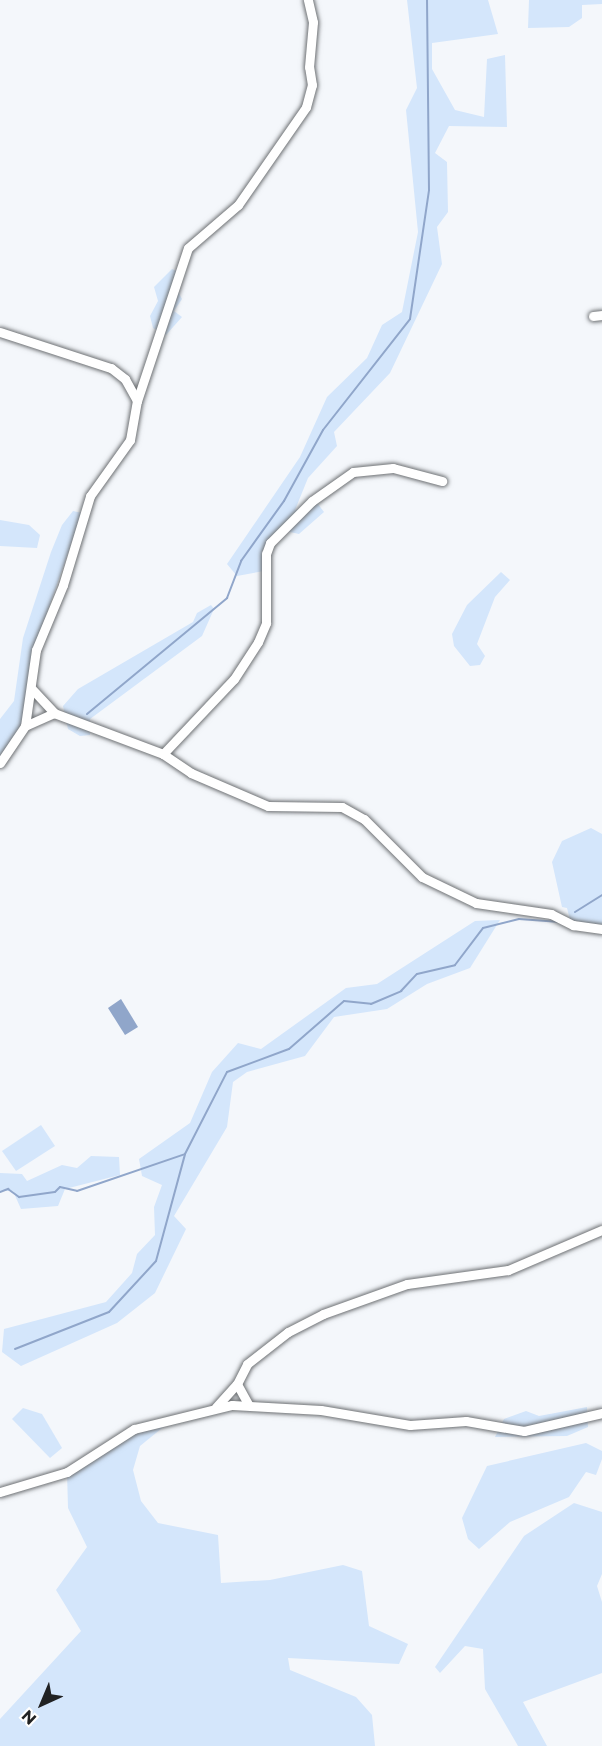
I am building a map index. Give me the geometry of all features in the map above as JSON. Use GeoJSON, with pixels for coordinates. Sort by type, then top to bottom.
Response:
{"type":"FeatureCollection","features":[{"type":"Feature","properties":{"kind":"street"},"geometry":{"type":"LineString","coordinates":[[0,763],[25,726],[36,650],[63,585],[85,510],[130,440],[137,401],[188,248],[238,205],[306,107],[312,85],[309,67],[313,22],[308,0]]}},
{"type":"Feature","properties":{"kind":"street"},"geometry":{"type":"LineString","coordinates":[[0,332],[111,368],[125,379],[137,401]]}},
{"type":"Feature","properties":{"kind":"street"},"geometry":{"type":"LineString","coordinates":[[163,754],[234,680],[258,642],[266,623],[266,554],[270,543],[312,501],[353,472],[393,468],[442,481]]}},
{"type":"Feature","properties":{"kind":"street"},"geometry":{"type":"LineString","coordinates":[[32,689],[54,713],[163,754],[191,774],[268,806],[342,807],[364,819],[422,877],[476,903],[551,914],[573,925],[602,929]]}},
{"type":"Feature","properties":{"kind":"street"},"geometry":{"type":"LineString","coordinates":[[25,726],[54,713]]}},
{"type":"Feature","properties":{"kind":"street"},"geometry":{"type":"LineString","coordinates":[[216,1407],[237,1384],[247,1364],[288,1332],[323,1314],[407,1284],[508,1270],[602,1230]]}},
{"type":"Feature","properties":{"kind":"street"},"geometry":{"type":"LineString","coordinates":[[237,1384],[248,1404]]}},
{"type":"Feature","properties":{"kind":"street"},"geometry":{"type":"LineString","coordinates":[[0,1492],[68,1472],[134,1430],[216,1407],[248,1404],[321,1410],[386,1423],[466,1421],[524,1431],[602,1413]]}},
{"type":"Feature","properties":{"kind":"shaded area"},"geometry":{"type":"Polygon","coordinates":[[[407,0],[488,0],[498,34],[432,43],[432,69],[455,110],[484,117],[487,59],[505,55],[507,127],[449,126],[435,153],[447,162],[448,212],[437,227],[442,264],[390,373],[334,432],[337,446],[308,478],[295,510],[318,504],[324,512],[299,534],[281,530],[266,545],[264,571],[237,576],[227,564],[300,457],[327,397],[367,358],[382,325],[402,312],[418,232],[406,110],[417,88],[407,0]]]}},
{"type":"Feature","properties":{"kind":"shaded area"},"geometry":{"type":"Polygon","coordinates":[[[529,0],[602,0],[602,4],[582,5],[582,18],[569,27],[528,28],[529,0]]]}},
{"type":"Feature","properties":{"kind":"shaded area"},"geometry":{"type":"Polygon","coordinates":[[[172,269],[181,273],[176,288],[182,299],[174,311],[182,317],[166,335],[153,328],[150,316],[158,301],[154,287],[172,269]]]}},
{"type":"Feature","properties":{"kind":"shaded area"},"geometry":{"type":"Polygon","coordinates":[[[73,511],[82,513],[34,650],[22,725],[0,760],[0,719],[14,701],[23,638],[51,552],[62,525],[73,511]]]}},
{"type":"Feature","properties":{"kind":"shaded area"},"geometry":{"type":"Polygon","coordinates":[[[0,520],[29,525],[40,535],[37,548],[0,546],[0,520]]]}},
{"type":"Feature","properties":{"kind":"shaded area"},"geometry":{"type":"Polygon","coordinates":[[[501,572],[510,580],[495,597],[477,644],[485,656],[480,665],[470,666],[454,646],[452,634],[467,605],[501,572]]]}},
{"type":"Feature","properties":{"kind":"shaded area"},"geometry":{"type":"Polygon","coordinates":[[[211,605],[214,609],[202,636],[90,719],[90,735],[80,736],[68,729],[63,706],[78,689],[193,622],[197,613],[211,605]]]}},
{"type":"Feature","properties":{"kind":"shaded area"},"geometry":{"type":"Polygon","coordinates":[[[591,828],[602,834],[602,925],[594,926],[570,920],[567,908],[562,907],[552,862],[562,841],[591,828]]]}},
{"type":"Feature","properties":{"kind":"shaded area"},"geometry":{"type":"Polygon","coordinates":[[[500,920],[470,968],[427,984],[387,1009],[334,1017],[305,1056],[247,1072],[233,1082],[227,1127],[174,1216],[186,1229],[155,1293],[117,1323],[21,1366],[2,1352],[4,1329],[106,1302],[132,1273],[137,1254],[155,1235],[154,1207],[162,1185],[142,1176],[139,1159],[190,1123],[212,1072],[238,1043],[261,1049],[346,988],[377,984],[475,921],[500,920]]]}},
{"type":"Feature","properties":{"kind":"shaded area"},"geometry":{"type":"Polygon","coordinates":[[[41,1125],[55,1146],[16,1171],[2,1151],[41,1125]]]}},
{"type":"Feature","properties":{"kind":"shaded area"},"geometry":{"type":"Polygon","coordinates":[[[91,1156],[119,1157],[120,1175],[65,1189],[58,1206],[21,1209],[13,1191],[0,1191],[0,1173],[22,1174],[27,1181],[62,1165],[77,1168],[91,1156]]]}},
{"type":"Feature","properties":{"kind":"shaded area"},"geometry":{"type":"Polygon","coordinates":[[[587,1407],[588,1427],[567,1436],[495,1437],[504,1419],[526,1411],[539,1416],[587,1407]]]}},
{"type":"Feature","properties":{"kind":"shaded area"},"geometry":{"type":"Polygon","coordinates":[[[23,1408],[42,1414],[62,1448],[50,1458],[12,1419],[23,1408]]]}},
{"type":"Feature","properties":{"kind":"shaded area"},"geometry":{"type":"Polygon","coordinates":[[[172,1420],[140,1446],[133,1470],[141,1501],[158,1523],[218,1535],[221,1583],[270,1580],[343,1565],[362,1571],[369,1626],[408,1644],[399,1664],[288,1658],[290,1670],[356,1697],[372,1715],[375,1746],[0,1746],[0,1719],[81,1631],[56,1590],[87,1547],[68,1508],[67,1472],[134,1429],[172,1420]]]}},
{"type":"Feature","properties":{"kind":"shaded area"},"geometry":{"type":"Polygon","coordinates":[[[586,1443],[602,1451],[602,1459],[596,1475],[586,1472],[569,1497],[510,1522],[479,1549],[468,1539],[462,1518],[487,1466],[586,1443]]]}},
{"type":"Feature","properties":{"kind":"shaded area"},"geometry":{"type":"Polygon","coordinates":[[[574,1503],[602,1512],[602,1574],[597,1586],[602,1602],[602,1673],[523,1702],[547,1746],[518,1746],[485,1689],[483,1649],[465,1646],[440,1673],[435,1667],[524,1536],[574,1503]]]}},
{"type":"Feature","properties":{"kind":"water"},"geometry":{"type":"Polygon","coordinates":[[[121,999],[138,1027],[125,1035],[108,1008],[121,999]]]}},
{"type":"Feature","properties":{"kind":"waterway"},"geometry":{"type":"LineString","coordinates":[[87,714],[227,598],[241,561],[284,501],[323,430],[410,319],[429,190],[427,0]]}},
{"type":"Feature","properties":{"kind":"waterway"},"geometry":{"type":"LineString","coordinates":[[575,912],[602,895]]}},
{"type":"Feature","properties":{"kind":"waterway"},"geometry":{"type":"LineString","coordinates":[[0,1192],[8,1189],[19,1197],[55,1192],[60,1187],[77,1191],[185,1154],[227,1072],[289,1049],[344,1001],[371,1004],[401,991],[417,974],[455,965],[483,928],[519,919],[560,922]]}},
{"type":"Feature","properties":{"kind":"waterway"},"geometry":{"type":"LineString","coordinates":[[15,1349],[109,1312],[156,1261],[185,1154]]}}]}
